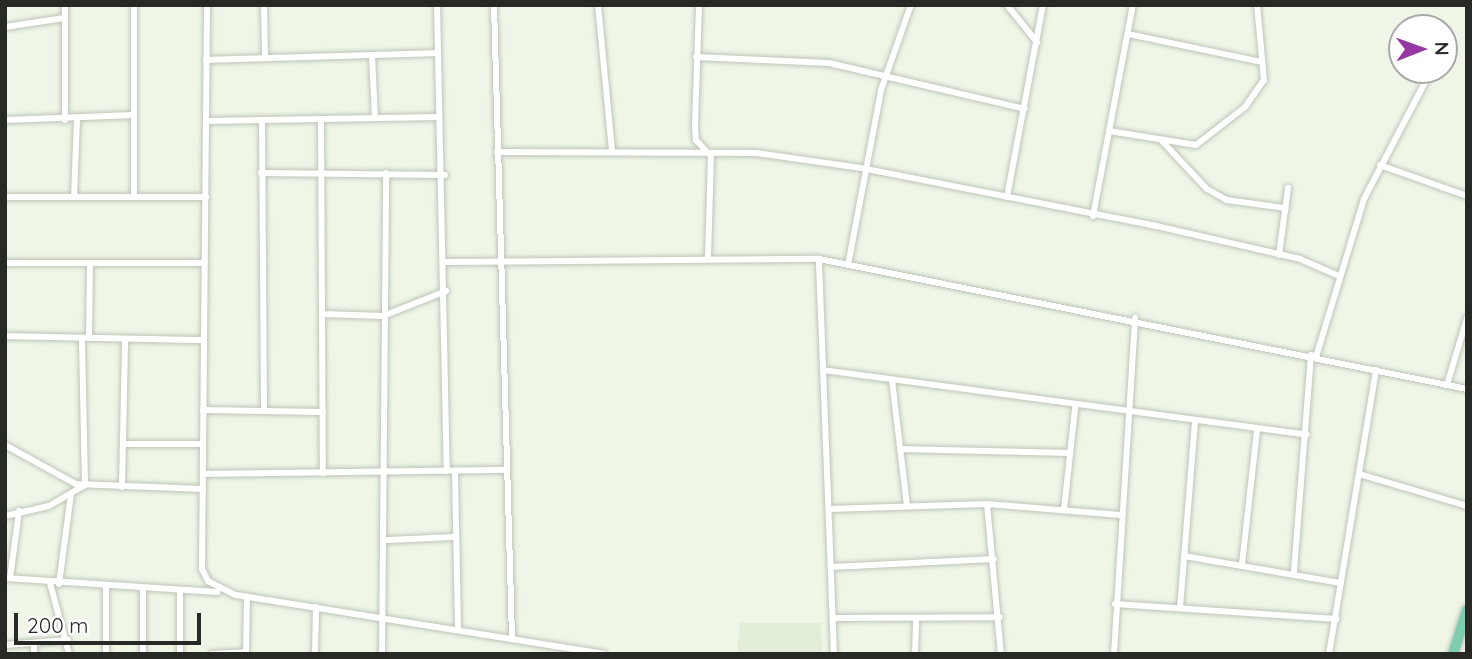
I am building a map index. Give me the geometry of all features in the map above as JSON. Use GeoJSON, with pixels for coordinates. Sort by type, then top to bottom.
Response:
{"type":"FeatureCollection","features":[{"type":"Feature","properties":{"kind":"main road"},"geometry":{"type":"LineString","coordinates":[[1453,654],[1467,610]]}},
{"type":"Feature","properties":{"kind":"street"},"geometry":{"type":"LineString","coordinates":[[65,5],[65,120]]}},
{"type":"Feature","properties":{"kind":"street"},"geometry":{"type":"LineString","coordinates":[[134,5],[134,197]]}},
{"type":"Feature","properties":{"kind":"street"},"geometry":{"type":"LineString","coordinates":[[207,5],[202,569],[224,593]]}},
{"type":"Feature","properties":{"kind":"street"},"geometry":{"type":"LineString","coordinates":[[264,5],[265,58]]}},
{"type":"Feature","properties":{"kind":"street"},"geometry":{"type":"LineString","coordinates":[[437,5],[438,117],[445,176],[451,471],[458,630]]}},
{"type":"Feature","properties":{"kind":"street"},"geometry":{"type":"LineString","coordinates":[[494,5],[497,152],[504,260],[512,639]]}},
{"type":"Feature","properties":{"kind":"street"},"geometry":{"type":"LineString","coordinates":[[598,5],[612,151]]}},
{"type":"Feature","properties":{"kind":"street"},"geometry":{"type":"LineString","coordinates":[[698,5],[696,140],[711,156],[708,257]]}},
{"type":"Feature","properties":{"kind":"street"},"geometry":{"type":"LineString","coordinates":[[849,260],[886,75],[911,5]]}},
{"type":"Feature","properties":{"kind":"street"},"geometry":{"type":"LineString","coordinates":[[1007,5],[1037,42]]}},
{"type":"Feature","properties":{"kind":"street"},"geometry":{"type":"LineString","coordinates":[[1007,197],[1042,5]]}},
{"type":"Feature","properties":{"kind":"street"},"geometry":{"type":"LineString","coordinates":[[1093,216],[1133,5]]}},
{"type":"Feature","properties":{"kind":"street"},"geometry":{"type":"LineString","coordinates":[[1109,131],[1196,145],[1262,88],[1257,5]]}},
{"type":"Feature","properties":{"kind":"street"},"geometry":{"type":"LineString","coordinates":[[5,27],[64,18]]}},
{"type":"Feature","properties":{"kind":"street"},"geometry":{"type":"LineString","coordinates":[[1128,34],[1262,62]]}},
{"type":"Feature","properties":{"kind":"street"},"geometry":{"type":"LineString","coordinates":[[206,60],[437,53]]}},
{"type":"Feature","properties":{"kind":"street"},"geometry":{"type":"LineString","coordinates":[[372,55],[375,118]]}},
{"type":"Feature","properties":{"kind":"street"},"geometry":{"type":"LineString","coordinates":[[696,57],[792,58],[886,75],[1025,109]]}},
{"type":"Feature","properties":{"kind":"street"},"geometry":{"type":"LineString","coordinates":[[1294,571],[1313,356],[1337,275],[1380,164],[1424,84]]}},
{"type":"Feature","properties":{"kind":"street"},"geometry":{"type":"LineString","coordinates":[[5,120],[65,120],[134,115]]}},
{"type":"Feature","properties":{"kind":"street"},"geometry":{"type":"LineString","coordinates":[[206,121],[438,117]]}},
{"type":"Feature","properties":{"kind":"street"},"geometry":{"type":"LineString","coordinates":[[74,197],[77,119]]}},
{"type":"Feature","properties":{"kind":"street"},"geometry":{"type":"LineString","coordinates":[[321,119],[323,473]]}},
{"type":"Feature","properties":{"kind":"street"},"geometry":{"type":"LineString","coordinates":[[262,120],[264,411]]}},
{"type":"Feature","properties":{"kind":"street"},"geometry":{"type":"LineString","coordinates":[[1161,140],[1217,195],[1285,208]]}},
{"type":"Feature","properties":{"kind":"street"},"geometry":{"type":"LineString","coordinates":[[497,152],[612,151],[711,156],[756,153],[868,169],[1279,255],[1337,275]]}},
{"type":"Feature","properties":{"kind":"street"},"geometry":{"type":"LineString","coordinates":[[1380,164],[1467,196]]}},
{"type":"Feature","properties":{"kind":"street"},"geometry":{"type":"LineString","coordinates":[[261,173],[445,176]]}},
{"type":"Feature","properties":{"kind":"street"},"geometry":{"type":"LineString","coordinates":[[382,654],[386,540],[384,474],[379,463],[386,173]]}},
{"type":"Feature","properties":{"kind":"street"},"geometry":{"type":"LineString","coordinates":[[1279,255],[1288,188]]}},
{"type":"Feature","properties":{"kind":"street"},"geometry":{"type":"LineString","coordinates":[[5,197],[206,197]]}},
{"type":"Feature","properties":{"kind":"street"},"geometry":{"type":"LineString","coordinates":[[446,262],[708,257],[849,260],[1467,389]]}},
{"type":"Feature","properties":{"kind":"street"},"geometry":{"type":"LineString","coordinates":[[819,259],[834,654]]}},
{"type":"Feature","properties":{"kind":"street"},"geometry":{"type":"LineString","coordinates":[[5,263],[205,263]]}},
{"type":"Feature","properties":{"kind":"street"},"geometry":{"type":"LineString","coordinates":[[85,485],[86,338],[90,263]]}},
{"type":"Feature","properties":{"kind":"street"},"geometry":{"type":"LineString","coordinates":[[323,314],[383,316],[446,291]]}},
{"type":"Feature","properties":{"kind":"street"},"geometry":{"type":"LineString","coordinates":[[1114,654],[1115,604],[1135,318]]}},
{"type":"Feature","properties":{"kind":"street"},"geometry":{"type":"LineString","coordinates":[[1447,385],[1467,318]]}},
{"type":"Feature","properties":{"kind":"street"},"geometry":{"type":"LineString","coordinates":[[5,336],[204,340]]}},
{"type":"Feature","properties":{"kind":"street"},"geometry":{"type":"LineString","coordinates":[[122,487],[125,339]]}},
{"type":"Feature","properties":{"kind":"street"},"geometry":{"type":"LineString","coordinates":[[823,370],[1128,416],[1307,435]]}},
{"type":"Feature","properties":{"kind":"street"},"geometry":{"type":"LineString","coordinates":[[1329,654],[1376,370]]}},
{"type":"Feature","properties":{"kind":"street"},"geometry":{"type":"LineString","coordinates":[[892,380],[906,506]]}},
{"type":"Feature","properties":{"kind":"street"},"geometry":{"type":"LineString","coordinates":[[1064,510],[1075,408]]}},
{"type":"Feature","properties":{"kind":"street"},"geometry":{"type":"LineString","coordinates":[[204,410],[323,412]]}},
{"type":"Feature","properties":{"kind":"street"},"geometry":{"type":"LineString","coordinates":[[1180,608],[1195,423]]}},
{"type":"Feature","properties":{"kind":"street"},"geometry":{"type":"LineString","coordinates":[[1242,564],[1256,430]]}},
{"type":"Feature","properties":{"kind":"street"},"geometry":{"type":"LineString","coordinates":[[123,444],[203,444]]}},
{"type":"Feature","properties":{"kind":"street"},"geometry":{"type":"LineString","coordinates":[[5,445],[42,470],[85,485],[203,489]]}},
{"type":"Feature","properties":{"kind":"street"},"geometry":{"type":"LineString","coordinates":[[900,449],[1070,453]]}},
{"type":"Feature","properties":{"kind":"street"},"geometry":{"type":"LineString","coordinates":[[203,474],[384,474],[507,470]]}},
{"type":"Feature","properties":{"kind":"street"},"geometry":{"type":"LineString","coordinates":[[1359,474],[1467,506]]}},
{"type":"Feature","properties":{"kind":"street"},"geometry":{"type":"LineString","coordinates":[[5,516],[71,494],[85,485]]}},
{"type":"Feature","properties":{"kind":"street"},"geometry":{"type":"LineString","coordinates":[[59,584],[71,494]]}},
{"type":"Feature","properties":{"kind":"street"},"geometry":{"type":"LineString","coordinates":[[829,509],[987,504],[1121,515]]}},
{"type":"Feature","properties":{"kind":"street"},"geometry":{"type":"LineString","coordinates":[[987,504],[1000,617],[1000,654]]}},
{"type":"Feature","properties":{"kind":"street"},"geometry":{"type":"LineString","coordinates":[[19,511],[8,578],[59,584],[224,593],[603,654]]}},
{"type":"Feature","properties":{"kind":"street"},"geometry":{"type":"LineString","coordinates":[[386,540],[456,537]]}},
{"type":"Feature","properties":{"kind":"street"},"geometry":{"type":"LineString","coordinates":[[1184,556],[1294,571],[1341,583]]}},
{"type":"Feature","properties":{"kind":"street"},"geometry":{"type":"LineString","coordinates":[[831,567],[994,559]]}},
{"type":"Feature","properties":{"kind":"street"},"geometry":{"type":"LineString","coordinates":[[50,583],[68,640],[69,654]]}},
{"type":"Feature","properties":{"kind":"street"},"geometry":{"type":"LineString","coordinates":[[106,587],[106,654]]}},
{"type":"Feature","properties":{"kind":"street"},"geometry":{"type":"LineString","coordinates":[[143,589],[143,654]]}},
{"type":"Feature","properties":{"kind":"street"},"geometry":{"type":"LineString","coordinates":[[180,590],[180,654]]}},
{"type":"Feature","properties":{"kind":"street"},"geometry":{"type":"LineString","coordinates":[[212,654],[246,653],[247,597]]}},
{"type":"Feature","properties":{"kind":"street"},"geometry":{"type":"LineString","coordinates":[[1115,604],[1336,619]]}},
{"type":"Feature","properties":{"kind":"street"},"geometry":{"type":"LineString","coordinates":[[315,654],[316,607]]}},
{"type":"Feature","properties":{"kind":"street"},"geometry":{"type":"LineString","coordinates":[[833,618],[1000,617]]}},
{"type":"Feature","properties":{"kind":"street"},"geometry":{"type":"LineString","coordinates":[[915,654],[916,618]]}},
{"type":"Feature","properties":{"kind":"street"},"geometry":{"type":"LineString","coordinates":[[5,645],[68,640]]}},
{"type":"Feature","properties":{"kind":"street"},"geometry":{"type":"LineString","coordinates":[[34,643],[34,654]]}},
{"type":"Feature","properties":{"kind":"shaded area"},"geometry":{"type":"Polygon","coordinates":[[[740,623],[821,623],[822,654],[737,654],[740,623]]]}}]}
